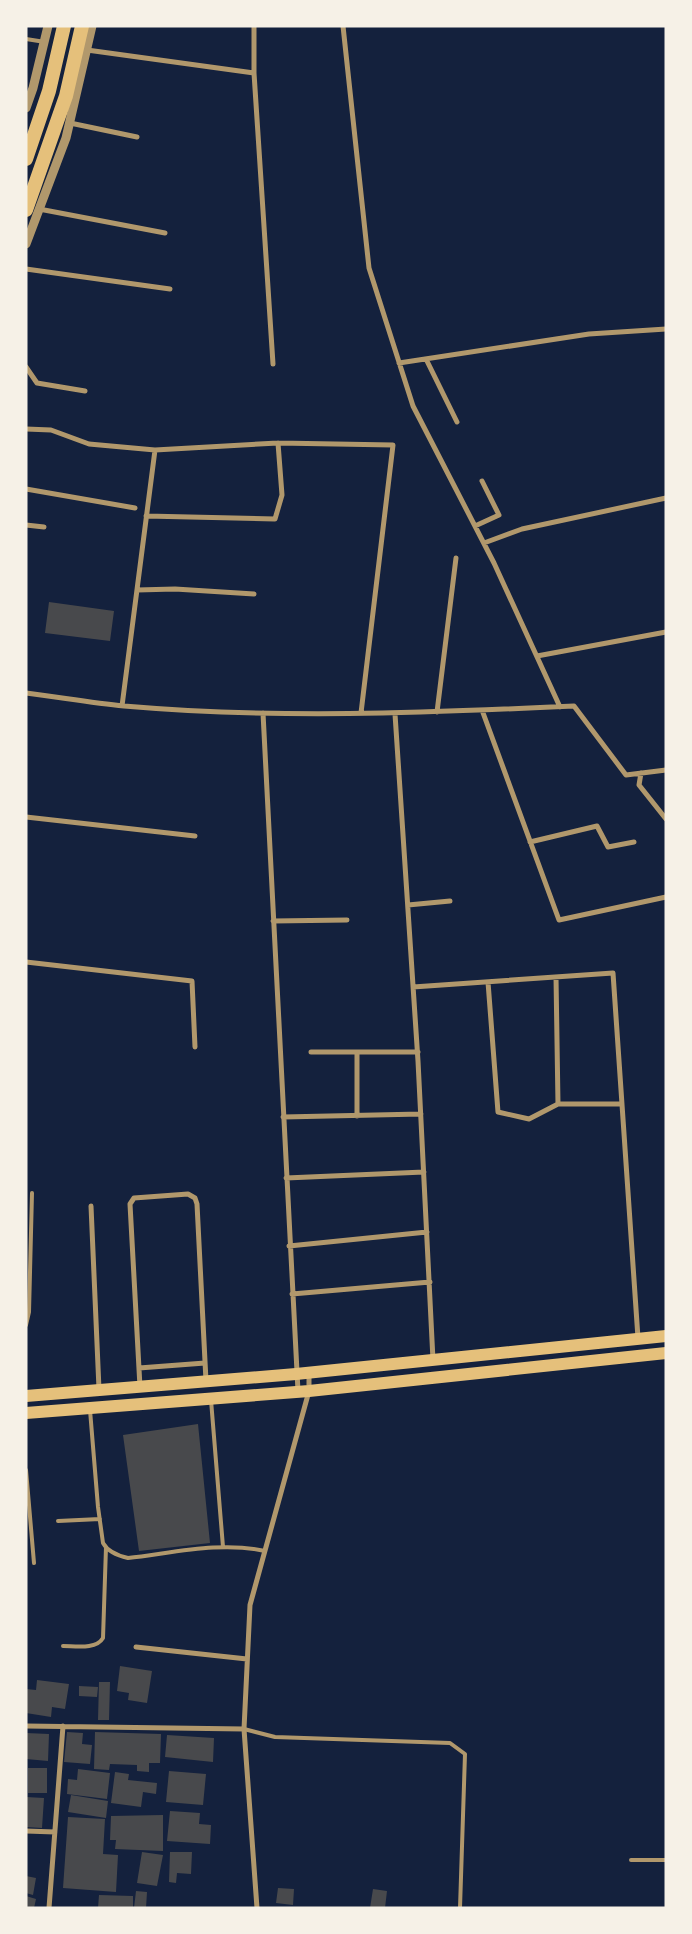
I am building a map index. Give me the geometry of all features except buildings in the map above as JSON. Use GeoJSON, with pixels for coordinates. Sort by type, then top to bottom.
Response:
{"type":"FeatureCollection","features":[{"type":"Feature","properties":{"kind":"highway"},"geometry":{"type":"LineString","coordinates":[[26,159],[49,92],[64,26]]}},
{"type":"Feature","properties":{"kind":"highway"},"geometry":{"type":"LineString","coordinates":[[33,209],[66,96],[82,26]]}},
{"type":"Feature","properties":{"kind":"main road"},"geometry":{"type":"LineString","coordinates":[[26,1396],[302,1374],[666,1336]]}},
{"type":"Feature","properties":{"kind":"main road"},"geometry":{"type":"LineString","coordinates":[[26,1412],[304,1391],[666,1352]]}},
{"type":"Feature","properties":{"kind":"street"},"geometry":{"type":"LineString","coordinates":[[26,108],[48,26]]}},
{"type":"Feature","properties":{"kind":"street"},"geometry":{"type":"LineString","coordinates":[[26,244],[33,209],[70,122],[92,26]]}},
{"type":"Feature","properties":{"kind":"street"},"geometry":{"type":"LineString","coordinates":[[254,26],[254,73],[273,364]]}},
{"type":"Feature","properties":{"kind":"street"},"geometry":{"type":"LineString","coordinates":[[343,26],[369,268],[399,363],[413,406],[484,543],[560,707]]}},
{"type":"Feature","properties":{"kind":"street"},"geometry":{"type":"LineString","coordinates":[[87,50],[254,73]]}},
{"type":"Feature","properties":{"kind":"street"},"geometry":{"type":"LineString","coordinates":[[70,122],[137,137]]}},
{"type":"Feature","properties":{"kind":"street"},"geometry":{"type":"LineString","coordinates":[[33,209],[165,233]]}},
{"type":"Feature","properties":{"kind":"street"},"geometry":{"type":"LineString","coordinates":[[26,269],[170,289]]}},
{"type":"Feature","properties":{"kind":"street"},"geometry":{"type":"LineString","coordinates":[[399,363],[589,334],[666,328]]}},
{"type":"Feature","properties":{"kind":"street"},"geometry":{"type":"LineString","coordinates":[[426,359],[457,422]]}},
{"type":"Feature","properties":{"kind":"street"},"geometry":{"type":"LineString","coordinates":[[26,367],[37,383],[85,391]]}},
{"type":"Feature","properties":{"kind":"street"},"geometry":{"type":"LineString","coordinates":[[26,429],[51,430],[89,444],[155,450],[278,443],[393,445],[361,713]]}},
{"type":"Feature","properties":{"kind":"street"},"geometry":{"type":"LineString","coordinates":[[146,516],[275,519],[282,494],[278,443]]}},
{"type":"Feature","properties":{"kind":"street"},"geometry":{"type":"LineString","coordinates":[[122,706],[155,450]]}},
{"type":"Feature","properties":{"kind":"street"},"geometry":{"type":"LineString","coordinates":[[475,526],[499,514],[482,481]]}},
{"type":"Feature","properties":{"kind":"street"},"geometry":{"type":"LineString","coordinates":[[26,489],[135,508]]}},
{"type":"Feature","properties":{"kind":"street"},"geometry":{"type":"LineString","coordinates":[[484,543],[522,529],[666,498]]}},
{"type":"Feature","properties":{"kind":"street"},"geometry":{"type":"LineString","coordinates":[[26,525],[44,527]]}},
{"type":"Feature","properties":{"kind":"street"},"geometry":{"type":"LineString","coordinates":[[437,712],[456,558]]}},
{"type":"Feature","properties":{"kind":"street"},"geometry":{"type":"LineString","coordinates":[[137,590],[175,589],[254,594]]}},
{"type":"Feature","properties":{"kind":"street"},"geometry":{"type":"LineString","coordinates":[[537,656],[666,632]]}},
{"type":"Feature","properties":{"kind":"street"},"geometry":{"type":"LineString","coordinates":[[26,692],[122,706],[178,710],[395,714],[574,706],[626,775],[666,770]]}},
{"type":"Feature","properties":{"kind":"street"},"geometry":{"type":"LineString","coordinates":[[482,710],[558,920],[666,897]]}},
{"type":"Feature","properties":{"kind":"street"},"geometry":{"type":"LineString","coordinates":[[257,1908],[244,1729],[250,1605],[304,1391],[292,1294],[263,712]]}},
{"type":"Feature","properties":{"kind":"street"},"geometry":{"type":"LineString","coordinates":[[395,714],[418,1052],[433,1360]]}},
{"type":"Feature","properties":{"kind":"street"},"geometry":{"type":"LineString","coordinates":[[641,773],[639,785],[666,819]]}},
{"type":"Feature","properties":{"kind":"street"},"geometry":{"type":"LineString","coordinates":[[26,817],[195,836]]}},
{"type":"Feature","properties":{"kind":"street"},"geometry":{"type":"LineString","coordinates":[[530,842],[598,826],[608,847],[634,842]]}},
{"type":"Feature","properties":{"kind":"street"},"geometry":{"type":"LineString","coordinates":[[408,905],[450,901]]}},
{"type":"Feature","properties":{"kind":"street"},"geometry":{"type":"LineString","coordinates":[[274,921],[346,920]]}},
{"type":"Feature","properties":{"kind":"street"},"geometry":{"type":"LineString","coordinates":[[26,962],[192,981],[195,1047]]}},
{"type":"Feature","properties":{"kind":"street"},"geometry":{"type":"LineString","coordinates":[[413,987],[613,973],[638,1339]]}},
{"type":"Feature","properties":{"kind":"street"},"geometry":{"type":"LineString","coordinates":[[556,977],[558,1104]]}},
{"type":"Feature","properties":{"kind":"street"},"geometry":{"type":"LineString","coordinates":[[488,982],[498,1112],[529,1119],[558,1104],[622,1104]]}},
{"type":"Feature","properties":{"kind":"street"},"geometry":{"type":"LineString","coordinates":[[312,1052],[418,1052]]}},
{"type":"Feature","properties":{"kind":"street"},"geometry":{"type":"LineString","coordinates":[[356,1116],[357,1052]]}},
{"type":"Feature","properties":{"kind":"street"},"geometry":{"type":"LineString","coordinates":[[283,1117],[421,1114]]}},
{"type":"Feature","properties":{"kind":"street"},"geometry":{"type":"LineString","coordinates":[[286,1178],[424,1172]]}},
{"type":"Feature","properties":{"kind":"street"},"geometry":{"type":"LineString","coordinates":[[140,1387],[131,1201],[134,1198],[188,1194],[195,1198],[197,1204],[206,1382]]}},
{"type":"Feature","properties":{"kind":"street"},"geometry":{"type":"LineString","coordinates":[[91,1206],[99,1390]]}},
{"type":"Feature","properties":{"kind":"street"},"geometry":{"type":"LineString","coordinates":[[290,1246],[427,1232]]}},
{"type":"Feature","properties":{"kind":"street"},"geometry":{"type":"LineString","coordinates":[[292,1294],[430,1282]]}},
{"type":"Feature","properties":{"kind":"street"},"geometry":{"type":"LineString","coordinates":[[139,1368],[205,1363]]}},
{"type":"Feature","properties":{"kind":"street"},"geometry":{"type":"LineString","coordinates":[[302,1374],[304,1391]]}},
{"type":"Feature","properties":{"kind":"street"},"geometry":{"type":"LineString","coordinates":[[136,1648],[248,1659]]}},
{"type":"Feature","properties":{"kind":"street"},"geometry":{"type":"LineString","coordinates":[[26,1726],[244,1729]]}},
{"type":"Feature","properties":{"kind":"street"},"geometry":{"type":"LineString","coordinates":[[49,1908],[63,1726]]}},
{"type":"Feature","properties":{"kind":"street"},"geometry":{"type":"LineString","coordinates":[[26,1831],[55,1832]]}},
{"type":"Feature","properties":{"kind":"lane"},"geometry":{"type":"LineString","coordinates":[[26,40],[45,42]]}},
{"type":"Feature","properties":{"kind":"lane"},"geometry":{"type":"LineString","coordinates":[[26,1325],[32,1193]]}},
{"type":"Feature","properties":{"kind":"lane"},"geometry":{"type":"LineString","coordinates":[[211,1399],[223,1547]]}},
{"type":"Feature","properties":{"kind":"lane"},"geometry":{"type":"LineString","coordinates":[[63,1646],[94,1645],[100,1643],[103,1638],[106,1547],[100,1519],[89,1408]]}},
{"type":"Feature","properties":{"kind":"lane"},"geometry":{"type":"LineString","coordinates":[[26,1470],[34,1563]]}},
{"type":"Feature","properties":{"kind":"lane"},"geometry":{"type":"LineString","coordinates":[[58,1521],[100,1519]]}},
{"type":"Feature","properties":{"kind":"lane"},"geometry":{"type":"LineString","coordinates":[[106,1547],[118,1556],[128,1558],[223,1547],[254,1548],[265,1551]]}},
{"type":"Feature","properties":{"kind":"lane"},"geometry":{"type":"LineString","coordinates":[[244,1729],[275,1737],[450,1743],[465,1754],[460,1908]]}},
{"type":"Feature","properties":{"kind":"lane"},"geometry":{"type":"LineString","coordinates":[[631,1860],[666,1860]]}}]}
